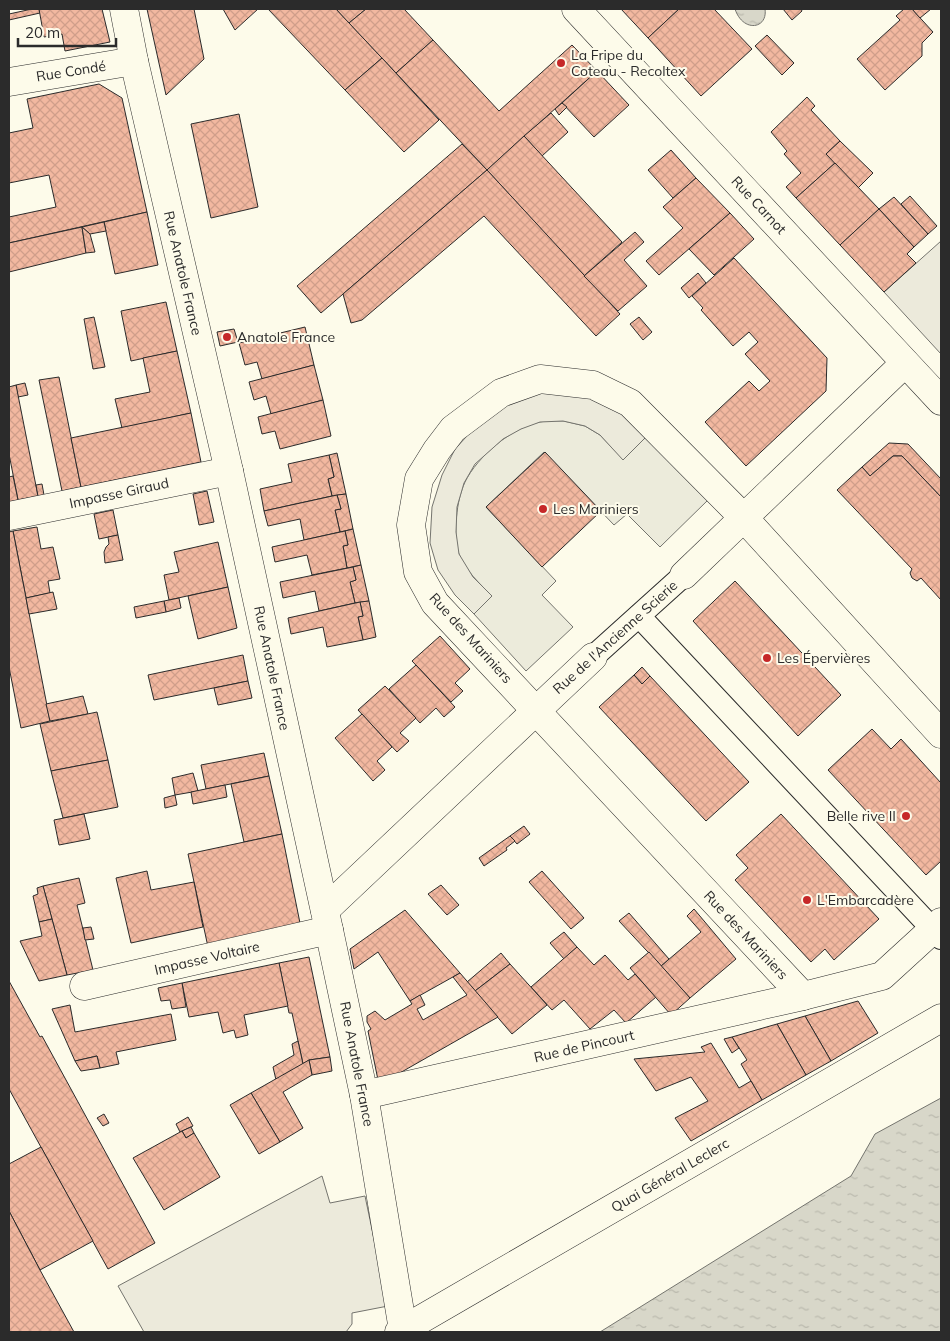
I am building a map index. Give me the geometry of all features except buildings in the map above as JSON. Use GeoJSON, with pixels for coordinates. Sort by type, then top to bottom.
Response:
{"type":"FeatureCollection","features":[{"type":"Feature","properties":{"kind":"street","name":"Rue Anatole France"},"geometry":{"type":"LineString","coordinates":[[124,9],[134,61],[229,471],[364,1095],[401,1331]]}},
{"type":"Feature","properties":{"kind":"street","name":"Rue Carnot"},"geometry":{"type":"LineString","coordinates":[[576,9],[941,402]]}},
{"type":"Feature","properties":{"kind":"street","name":"Rue Condé"},"geometry":{"type":"LineString","coordinates":[[9,82],[134,61]]}},
{"type":"Feature","properties":{"kind":"street","name":"Rue de l'Ancienne Scierie"},"geometry":{"type":"LineString","coordinates":[[327,920],[536,710],[684,575],[905,363]]}},
{"type":"Feature","properties":{"kind":"street","name":"Rue des Mariniers"},"geometry":{"type":"LineString","coordinates":[[803,996],[435,603],[418,572],[411,525],[419,479],[453,429],[501,393],[540,379],[593,385],[630,403],[744,518],[941,734]]}},
{"type":"Feature","properties":{"kind":"street","name":"Impasse Giraud"},"geometry":{"type":"LineString","coordinates":[[9,516],[229,471]]}},
{"type":"Feature","properties":{"kind":"street"},"geometry":{"type":"LineString","coordinates":[[639,616],[939,930],[882,976],[803,996]]}},
{"type":"Feature","properties":{"kind":"street","name":"Impasse Voltaire"},"geometry":{"type":"LineString","coordinates":[[84,986],[327,920]]}},
{"type":"Feature","properties":{"kind":"street","name":"Rue de Pincourt"},"geometry":{"type":"LineString","coordinates":[[364,1095],[803,996]]}},
{"type":"Feature","properties":{"kind":"street","name":"Quai Général Leclerc"},"geometry":{"type":"LineString","coordinates":[[401,1331],[941,1018]]}},
{"type":"Feature","properties":{"kind":"shaded area"},"geometry":{"type":"Polygon","coordinates":[[[941,241],[941,354],[884,292],[941,241]]]}},
{"type":"Feature","properties":{"kind":"shaded area"},"geometry":{"type":"Polygon","coordinates":[[[560,391],[590,398],[620,411],[646,437],[623,460],[600,435],[585,426],[563,421],[540,422],[521,429],[503,439],[475,464],[464,483],[457,507],[456,532],[459,554],[473,577],[492,596],[474,614],[455,595],[438,570],[430,543],[432,507],[442,475],[455,449],[479,423],[503,405],[535,394],[560,391]]]}},
{"type":"Feature","properties":{"kind":"shaded area"},"geometry":{"type":"Polygon","coordinates":[[[546,421],[564,421],[585,426],[600,435],[623,459],[646,437],[708,500],[660,547],[627,514],[614,525],[544,452],[486,507],[556,581],[542,595],[573,627],[526,671],[474,614],[492,596],[461,560],[456,538],[458,507],[463,487],[471,472],[497,444],[529,425],[546,421]]]}},
{"type":"Feature","properties":{"kind":"shaded area"},"geometry":{"type":"Polygon","coordinates":[[[322,1176],[330,1203],[365,1196],[388,1306],[352,1313],[352,1324],[346,1332],[144,1332],[118,1286],[322,1176]]]}},
{"type":"Feature","properties":{"kind":"water"},"geometry":{"type":"Polygon","coordinates":[[[735,9],[765,9],[765,16],[759,24],[749,25],[743,22],[735,9]]]}},
{"type":"Feature","properties":{"kind":"water"},"geometry":{"type":"Polygon","coordinates":[[[941,1098],[941,1332],[600,1332],[851,1176],[875,1134],[941,1098]]]}},
{"type":"Feature","properties":{"kind":"place","name":"La Fripe du Coteau - Recoltex"},"geometry":{"type":"Point","coordinates":[561,63]}},
{"type":"Feature","properties":{"kind":"place","name":"Anatole France"},"geometry":{"type":"Point","coordinates":[227,337]}},
{"type":"Feature","properties":{"kind":"place","name":"Les Mariniers"},"geometry":{"type":"Point","coordinates":[543,509]}},
{"type":"Feature","properties":{"kind":"place","name":"Les Épervières"},"geometry":{"type":"Point","coordinates":[767,658]}},
{"type":"Feature","properties":{"kind":"place","name":"Belle rive II"},"geometry":{"type":"Point","coordinates":[906,816]}},
{"type":"Feature","properties":{"kind":"place","name":"L'Embarcadère"},"geometry":{"type":"Point","coordinates":[807,900]}}]}
